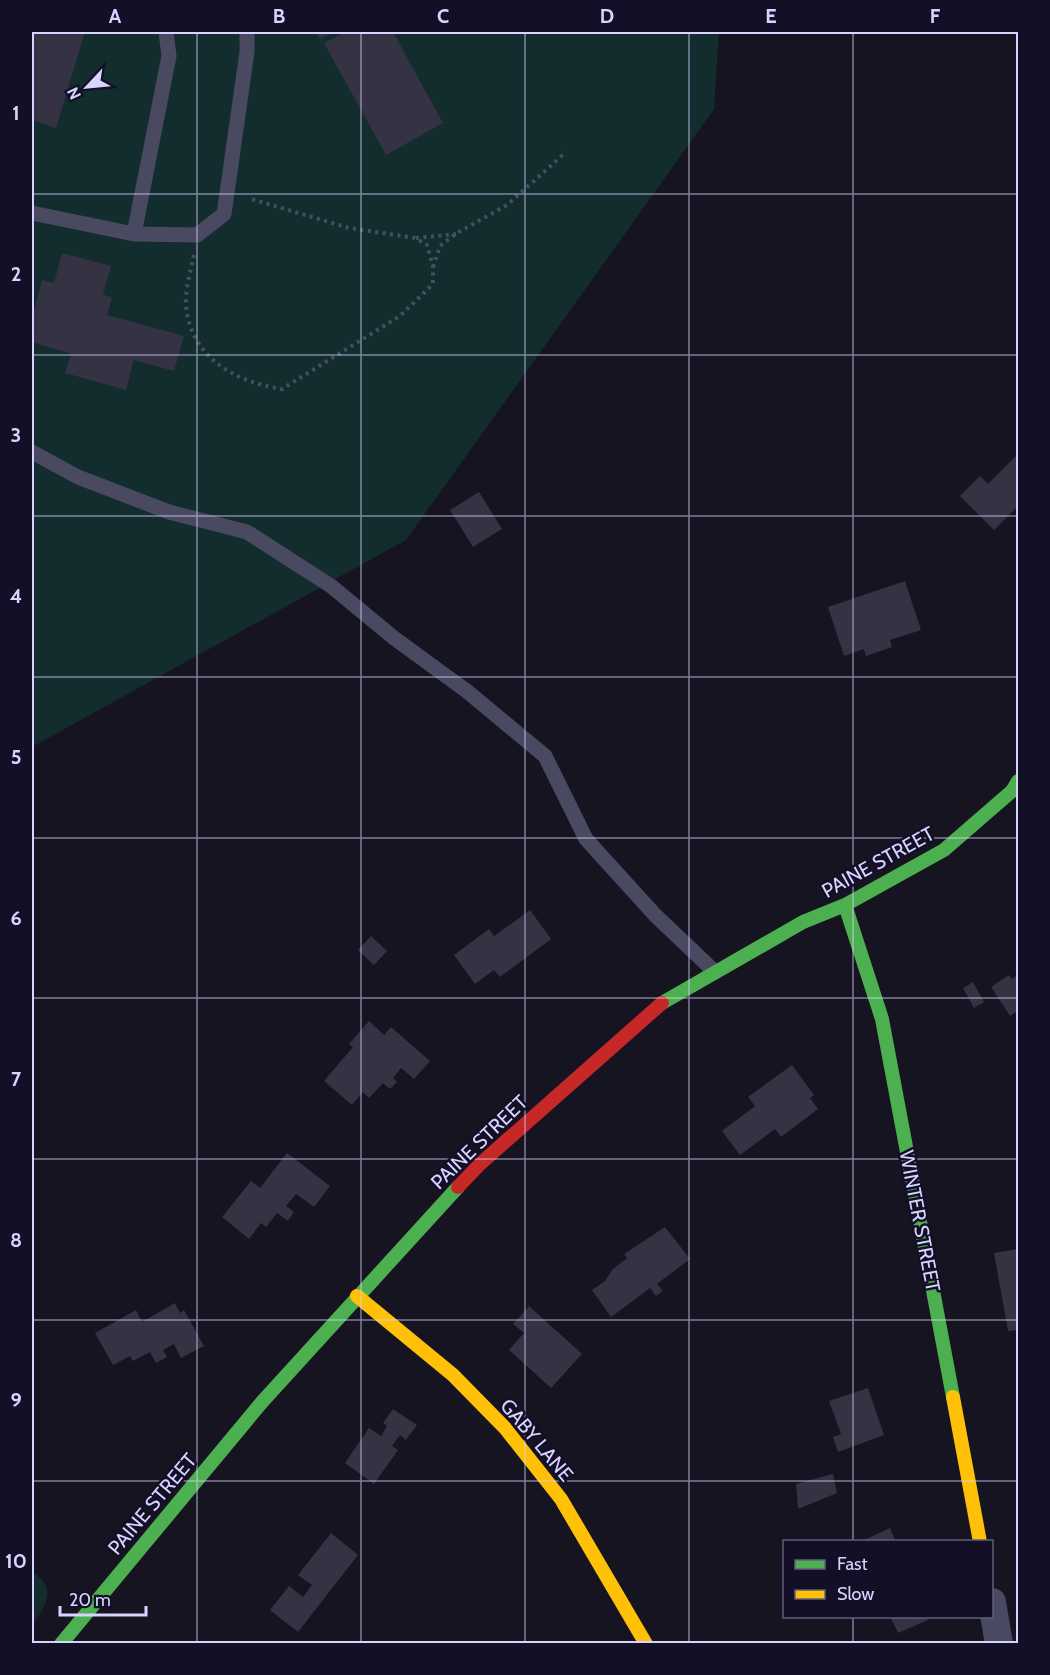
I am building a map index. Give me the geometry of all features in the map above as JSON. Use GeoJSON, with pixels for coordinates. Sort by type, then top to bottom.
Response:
{"type":"FeatureCollection","features":[{"type":"Feature","properties":{"kind":"main road","name":"PAINE STREET"},"geometry":{"type":"LineString","coordinates":[[61,1644],[262,1402],[480,1164],[658,1005],[803,922],[845,905],[944,850],[1012,791],[1018,781]]}},
{"type":"Feature","properties":{"kind":"main road","name":"WINTER STREET"},"geometry":{"type":"LineString","coordinates":[[845,905],[882,1019],[980,1540]]}},
{"type":"Feature","properties":{"kind":"main road","name":"GABY LANE"},"geometry":{"type":"LineString","coordinates":[[357,1296],[453,1375],[505,1428],[561,1499],[646,1644]]}},
{"type":"Feature","properties":{"kind":"street"},"geometry":{"type":"LineString","coordinates":[[993,1608],[999,1644]]}},
{"type":"Feature","properties":{"kind":"lane"},"geometry":{"type":"LineString","coordinates":[[134,234],[169,57],[166,32]]}},
{"type":"Feature","properties":{"kind":"lane"},"geometry":{"type":"LineString","coordinates":[[32,213],[134,234],[197,235],[224,214],[247,52],[247,32]]}},
{"type":"Feature","properties":{"kind":"lane"},"geometry":{"type":"LineString","coordinates":[[32,452],[78,477],[159,508],[247,532],[331,586],[394,638],[468,692],[545,756],[586,839],[655,915],[715,972]]}},
{"type":"Feature","properties":{"kind":"path"},"geometry":{"type":"LineString","coordinates":[[433,267],[440,246],[457,233],[507,205],[566,152]]}},
{"type":"Feature","properties":{"kind":"path"},"geometry":{"type":"LineString","coordinates":[[227,192],[349,228],[415,238],[457,233]]}},
{"type":"Feature","properties":{"kind":"path"},"geometry":{"type":"LineString","coordinates":[[197,235],[186,302],[189,323],[196,342],[226,371],[261,386],[282,389],[400,316],[433,284],[433,267],[427,245],[415,238]]}},
{"type":"Feature","properties":{"kind":"green space"},"geometry":{"type":"Polygon","coordinates":[[[32,32],[719,32],[714,109],[406,540],[32,747],[32,32]]]}},
{"type":"Feature","properties":{"kind":"green space"},"geometry":{"type":"Polygon","coordinates":[[[32,1572],[46,1585],[47,1598],[32,1627],[32,1572]]]}},
{"type":"Feature","properties":{"kind":"building"},"geometry":{"type":"Polygon","coordinates":[[[32,32],[85,32],[56,128],[32,120],[32,32]]]}},
{"type":"Feature","properties":{"kind":"building"},"geometry":{"type":"Polygon","coordinates":[[[315,32],[332,32],[320,39],[315,32]]]}},
{"type":"Feature","properties":{"kind":"building"},"geometry":{"type":"Polygon","coordinates":[[[345,32],[393,32],[443,123],[386,155],[324,43],[345,32]]]}},
{"type":"Feature","properties":{"kind":"building"},"geometry":{"type":"Polygon","coordinates":[[[62,253],[111,266],[103,295],[112,297],[107,315],[184,336],[174,371],[134,360],[126,390],[65,373],[71,354],[32,342],[32,319],[42,280],[54,283],[62,253]]]}},
{"type":"Feature","properties":{"kind":"building"},"geometry":{"type":"Polygon","coordinates":[[[1018,454],[1018,506],[994,530],[960,496],[980,476],[988,484],[1018,454]]]}},
{"type":"Feature","properties":{"kind":"building"},"geometry":{"type":"Polygon","coordinates":[[[479,492],[502,529],[473,547],[450,510],[479,492]]]}},
{"type":"Feature","properties":{"kind":"building"},"geometry":{"type":"Polygon","coordinates":[[[905,581],[921,630],[890,640],[892,647],[866,656],[864,649],[844,656],[828,607],[905,581]]]}},
{"type":"Feature","properties":{"kind":"building"},"geometry":{"type":"Polygon","coordinates":[[[530,910],[551,939],[500,977],[494,970],[475,984],[454,955],[489,929],[494,936],[530,910]]]}},
{"type":"Feature","properties":{"kind":"building"},"geometry":{"type":"Polygon","coordinates":[[[371,936],[387,951],[374,965],[358,950],[371,936]]]}},
{"type":"Feature","properties":{"kind":"building"},"geometry":{"type":"Polygon","coordinates":[[[1009,975],[1012,979],[1018,975],[1018,1011],[1010,1016],[991,987],[1009,975]]]}},
{"type":"Feature","properties":{"kind":"building"},"geometry":{"type":"Polygon","coordinates":[[[973,982],[984,1002],[974,1008],[963,988],[973,982]]]}},
{"type":"Feature","properties":{"kind":"building"},"geometry":{"type":"Polygon","coordinates":[[[369,1021],[384,1035],[391,1027],[430,1061],[414,1079],[401,1068],[393,1078],[397,1082],[390,1089],[383,1083],[369,1098],[363,1092],[352,1105],[324,1081],[353,1047],[349,1044],[369,1021]]]}},
{"type":"Feature","properties":{"kind":"building"},"geometry":{"type":"Polygon","coordinates":[[[792,1065],[814,1095],[810,1098],[818,1109],[781,1137],[775,1129],[740,1155],[722,1131],[755,1106],[748,1097],[792,1065]]]}},
{"type":"Feature","properties":{"kind":"building"},"geometry":{"type":"Polygon","coordinates":[[[287,1153],[330,1186],[314,1207],[296,1194],[286,1206],[294,1212],[288,1221],[277,1213],[266,1227],[261,1223],[249,1239],[222,1217],[251,1181],[260,1188],[287,1153]]]}},
{"type":"Feature","properties":{"kind":"building"},"geometry":{"type":"Polygon","coordinates":[[[665,1227],[690,1259],[657,1284],[663,1291],[656,1296],[650,1288],[611,1317],[592,1290],[605,1281],[613,1269],[627,1258],[624,1254],[665,1227]]]}},
{"type":"Feature","properties":{"kind":"building"},"geometry":{"type":"Polygon","coordinates":[[[1018,1249],[1018,1330],[1008,1331],[994,1253],[1018,1249]]]}},
{"type":"Feature","properties":{"kind":"building"},"geometry":{"type":"Polygon","coordinates":[[[175,1303],[180,1313],[184,1310],[204,1346],[181,1358],[174,1344],[163,1350],[167,1357],[156,1363],[150,1352],[133,1361],[130,1356],[113,1365],[95,1333],[136,1310],[142,1322],[175,1303]]]}},
{"type":"Feature","properties":{"kind":"building"},"geometry":{"type":"Polygon","coordinates":[[[529,1306],[582,1354],[551,1388],[509,1350],[524,1333],[513,1324],[529,1306]]]}},
{"type":"Feature","properties":{"kind":"building"},"geometry":{"type":"Polygon","coordinates":[[[868,1388],[884,1435],[838,1452],[833,1437],[841,1434],[829,1401],[868,1388]]]}},
{"type":"Feature","properties":{"kind":"building"},"geometry":{"type":"Polygon","coordinates":[[[393,1409],[417,1425],[406,1440],[400,1435],[392,1446],[398,1450],[374,1484],[345,1463],[369,1428],[381,1436],[387,1426],[383,1423],[393,1409]]]}},
{"type":"Feature","properties":{"kind":"building"},"geometry":{"type":"Polygon","coordinates":[[[833,1474],[837,1493],[798,1509],[796,1484],[833,1474]]]}},
{"type":"Feature","properties":{"kind":"building"},"geometry":{"type":"Polygon","coordinates":[[[890,1528],[895,1540],[864,1540],[890,1528]]]}},
{"type":"Feature","properties":{"kind":"building"},"geometry":{"type":"Polygon","coordinates":[[[331,1533],[358,1555],[298,1632],[270,1610],[289,1586],[303,1597],[312,1585],[298,1575],[331,1533]]]}},
{"type":"Feature","properties":{"kind":"building"},"geometry":{"type":"Polygon","coordinates":[[[891,1618],[928,1618],[928,1620],[898,1633],[891,1618]]]}},
{"type":"Feature","properties":{"kind":"traffic: fast"},"geometry":{"type":"LineString","coordinates":[[662,1003],[803,922],[845,905],[944,850],[1012,791],[1018,781]]}},
{"type":"Feature","properties":{"kind":"traffic: fast"},"geometry":{"type":"LineString","coordinates":[[845,905],[882,1019],[953,1397]]}},
{"type":"Feature","properties":{"kind":"traffic: fast"},"geometry":{"type":"LineString","coordinates":[[61,1644],[262,1402],[458,1187]]}},
{"type":"Feature","properties":{"kind":"traffic: slow"},"geometry":{"type":"LineString","coordinates":[[357,1296],[453,1375],[505,1428],[561,1499],[646,1644]]}},
{"type":"Feature","properties":{"kind":"traffic: slow"},"geometry":{"type":"LineString","coordinates":[[953,1397],[980,1540]]}},
{"type":"Feature","properties":{"kind":"traffic: jam"},"geometry":{"type":"LineString","coordinates":[[458,1187],[480,1164],[662,1003]]}}]}
